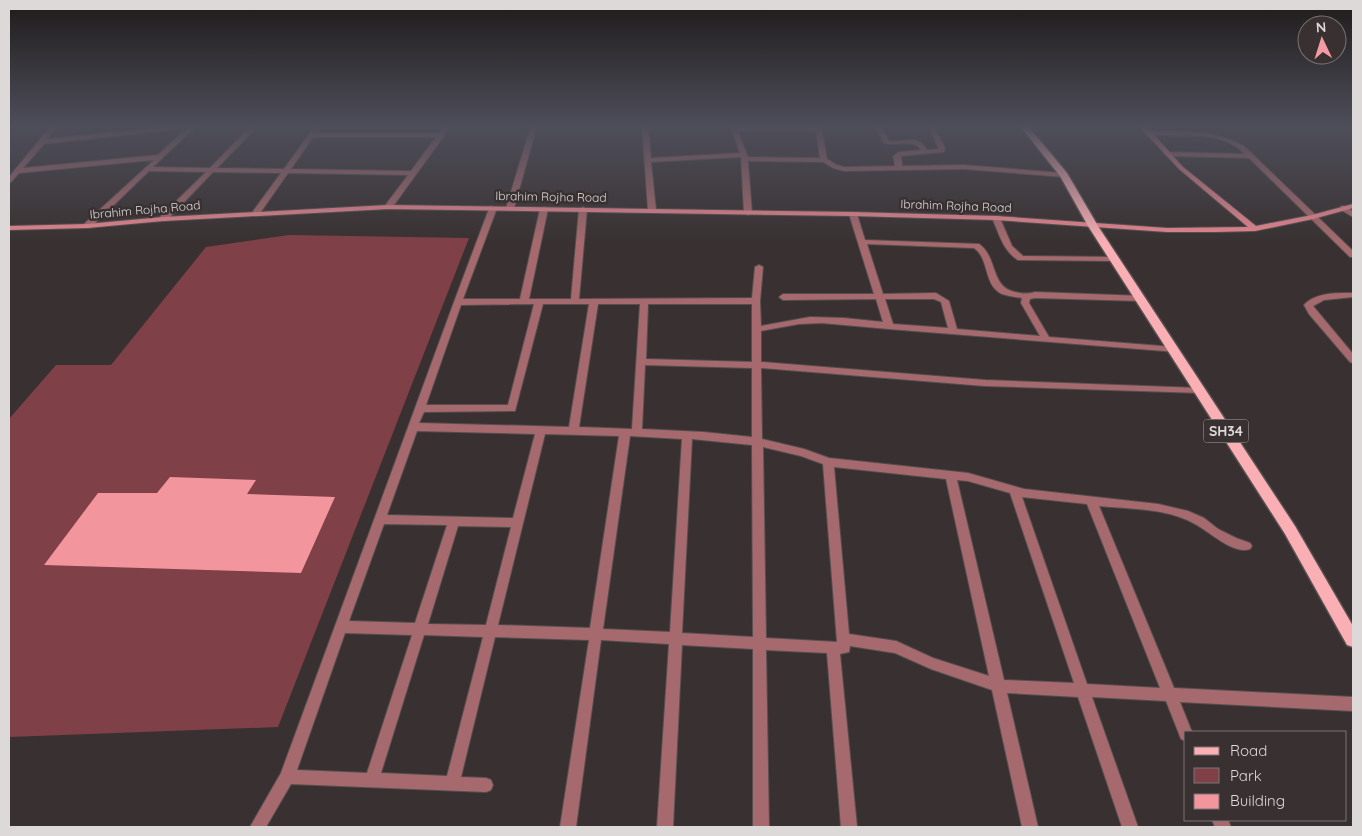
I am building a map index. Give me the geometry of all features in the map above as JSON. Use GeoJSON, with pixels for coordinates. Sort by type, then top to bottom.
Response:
{"type":"FeatureCollection","features":[{"type":"Feature","properties":{"kind":"main road","name":"SH34"},"geometry":{"type":"LineString","coordinates":[[1056,165],[1064,175],[1093,226],[1290,530],[1353,640]]}},
{"type":"Feature","properties":{"kind":"street"},"geometry":{"type":"LineString","coordinates":[[9,181],[23,165]]}},
{"type":"Feature","properties":{"kind":"street"},"geometry":{"type":"LineString","coordinates":[[17,172],[83,165]]}},
{"type":"Feature","properties":{"kind":"street"},"geometry":{"type":"LineString","coordinates":[[87,226],[152,165]]}},
{"type":"Feature","properties":{"kind":"street"},"geometry":{"type":"LineString","coordinates":[[163,219],[217,165]]}},
{"type":"Feature","properties":{"kind":"street"},"geometry":{"type":"LineString","coordinates":[[255,214],[289,165]]}},
{"type":"Feature","properties":{"kind":"street"},"geometry":{"type":"LineString","coordinates":[[388,207],[419,165]]}},
{"type":"Feature","properties":{"kind":"street"},"geometry":{"type":"LineString","coordinates":[[510,208],[523,165]]}},
{"type":"Feature","properties":{"kind":"street"},"geometry":{"type":"LineString","coordinates":[[649,165],[652,210]]}},
{"type":"Feature","properties":{"kind":"street"},"geometry":{"type":"LineString","coordinates":[[745,165],[748,212]]}},
{"type":"Feature","properties":{"kind":"street"},"geometry":{"type":"LineString","coordinates":[[832,165],[844,169],[972,168],[1064,175]]}},
{"type":"Feature","properties":{"kind":"street"},"geometry":{"type":"LineString","coordinates":[[1180,165],[1255,229]]}},
{"type":"Feature","properties":{"kind":"street"},"geometry":{"type":"LineString","coordinates":[[1261,165],[1353,255]]}},
{"type":"Feature","properties":{"kind":"street"},"geometry":{"type":"LineString","coordinates":[[148,169],[413,173]]}},
{"type":"Feature","properties":{"kind":"street","name":"Ibrahim Rojha Road"},"geometry":{"type":"LineString","coordinates":[[9,228],[87,226],[163,219],[388,207],[852,214],[996,218],[1167,230],[1255,229],[1353,206]]}},
{"type":"Feature","properties":{"kind":"street"},"geometry":{"type":"LineString","coordinates":[[258,827],[287,777],[458,302],[494,208]]}},
{"type":"Feature","properties":{"kind":"street"},"geometry":{"type":"LineString","coordinates":[[1344,208],[1353,215]]}},
{"type":"Feature","properties":{"kind":"street"},"geometry":{"type":"LineString","coordinates":[[524,302],[544,209]]}},
{"type":"Feature","properties":{"kind":"street"},"geometry":{"type":"LineString","coordinates":[[575,302],[583,209]]}},
{"type":"Feature","properties":{"kind":"street"},"geometry":{"type":"LineString","coordinates":[[852,214],[889,326]]}},
{"type":"Feature","properties":{"kind":"street"},"geometry":{"type":"LineString","coordinates":[[996,218],[1015,256],[1021,258],[1115,259]]}},
{"type":"Feature","properties":{"kind":"street"},"geometry":{"type":"LineString","coordinates":[[862,242],[976,246],[982,248],[986,254],[989,272],[995,282],[1004,291],[1026,297],[1035,295],[1140,298]]}},
{"type":"Feature","properties":{"kind":"street"},"geometry":{"type":"LineString","coordinates":[[759,267],[756,301],[761,827]]}},
{"type":"Feature","properties":{"kind":"street"},"geometry":{"type":"LineString","coordinates":[[1353,295],[1320,298],[1312,300],[1308,305],[1353,360]]}},
{"type":"Feature","properties":{"kind":"street"},"geometry":{"type":"LineString","coordinates":[[783,297],[936,296],[945,301],[953,331]]}},
{"type":"Feature","properties":{"kind":"street"},"geometry":{"type":"LineString","coordinates":[[1026,297],[1025,303],[1046,339]]}},
{"type":"Feature","properties":{"kind":"street"},"geometry":{"type":"LineString","coordinates":[[568,827],[596,634],[631,432],[641,362],[644,301]]}},
{"type":"Feature","properties":{"kind":"street"},"geometry":{"type":"LineString","coordinates":[[458,302],[756,301]]}},
{"type":"Feature","properties":{"kind":"street"},"geometry":{"type":"LineString","coordinates":[[420,408],[512,409],[539,302]]}},
{"type":"Feature","properties":{"kind":"street"},"geometry":{"type":"LineString","coordinates":[[573,431],[594,302]]}},
{"type":"Feature","properties":{"kind":"street"},"geometry":{"type":"LineString","coordinates":[[757,329],[798,321],[840,320],[889,326],[1174,350]]}},
{"type":"Feature","properties":{"kind":"street"},"geometry":{"type":"LineString","coordinates":[[641,362],[757,365],[985,383],[1199,391]]}},
{"type":"Feature","properties":{"kind":"street"},"geometry":{"type":"LineString","coordinates":[[413,427],[631,432],[758,440],[805,452],[828,462],[968,477],[1024,493],[1158,508],[1200,520],[1214,532],[1233,542],[1246,546]]}},
{"type":"Feature","properties":{"kind":"street"},"geometry":{"type":"LineString","coordinates":[[452,784],[541,430]]}},
{"type":"Feature","properties":{"kind":"street"},"geometry":{"type":"LineString","coordinates":[[665,827],[687,436]]}},
{"type":"Feature","properties":{"kind":"street"},"geometry":{"type":"LineString","coordinates":[[828,462],[850,827]]}},
{"type":"Feature","properties":{"kind":"street"},"geometry":{"type":"LineString","coordinates":[[951,476],[1030,827]]}},
{"type":"Feature","properties":{"kind":"street"},"geometry":{"type":"LineString","coordinates":[[1014,490],[1130,827]]}},
{"type":"Feature","properties":{"kind":"street"},"geometry":{"type":"LineString","coordinates":[[1091,500],[1185,731]]}},
{"type":"Feature","properties":{"kind":"street"},"geometry":{"type":"LineString","coordinates":[[380,519],[517,523]]}},
{"type":"Feature","properties":{"kind":"street"},"geometry":{"type":"LineString","coordinates":[[372,780],[454,521]]}},
{"type":"Feature","properties":{"kind":"street"},"geometry":{"type":"LineString","coordinates":[[341,627],[596,634],[759,643],[838,643],[896,647],[931,663],[998,686],[1353,704]]}},
{"type":"Feature","properties":{"kind":"street"},"geometry":{"type":"LineString","coordinates":[[287,777],[486,785]]}},
{"type":"Feature","properties":{"kind":"green space"},"geometry":{"type":"Polygon","coordinates":[[[289,235],[469,238],[278,727],[9,737],[9,419],[56,365],[111,365],[206,247],[289,235]]]}},
{"type":"Feature","properties":{"kind":"building"},"geometry":{"type":"Polygon","coordinates":[[[170,477],[256,480],[247,494],[335,497],[301,573],[44,565],[98,493],[157,493],[170,477]]]}}]}
